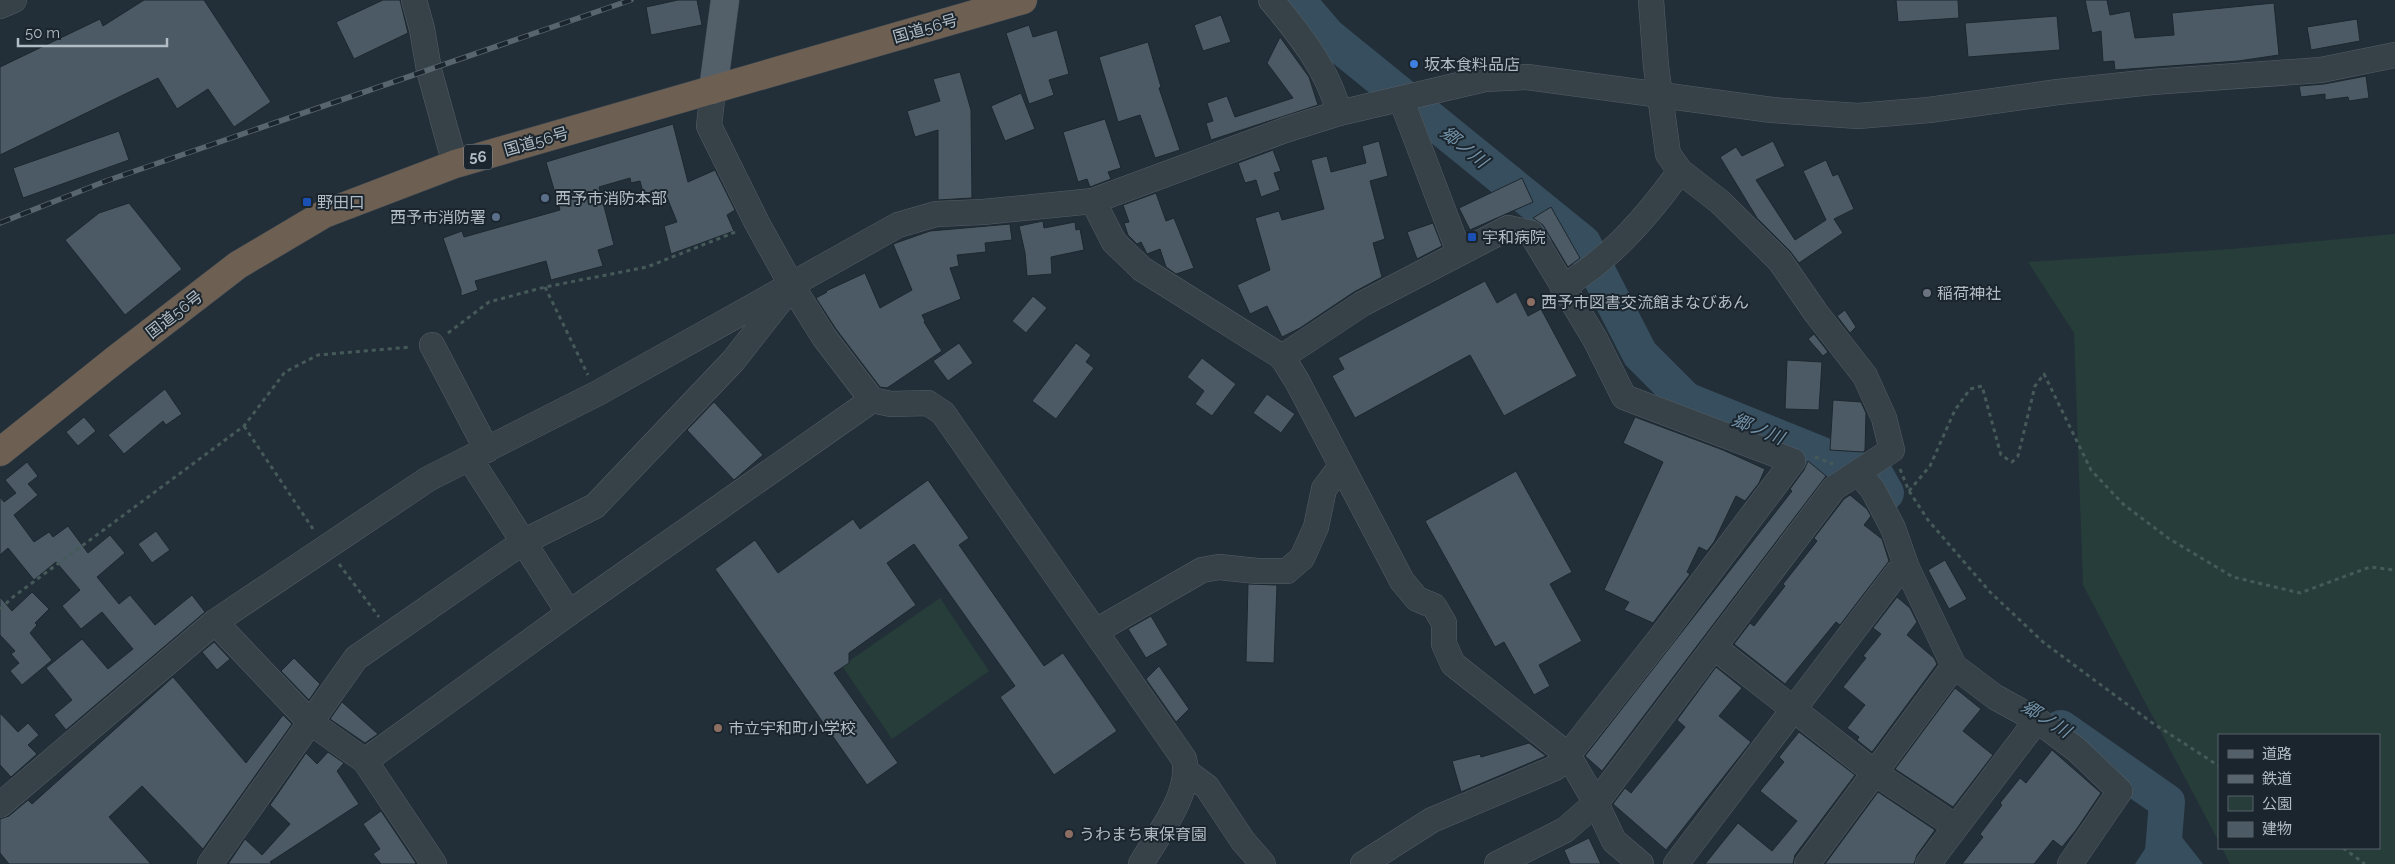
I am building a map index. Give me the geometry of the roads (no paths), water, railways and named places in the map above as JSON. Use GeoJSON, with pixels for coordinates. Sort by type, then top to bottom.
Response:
{"type":"FeatureCollection","features":[{"type":"Feature","properties":{"kind":"highway","name":"国道56号"},"geometry":{"type":"LineString","coordinates":[[0,452],[238,265],[324,214],[455,164],[1023,0]]}},
{"type":"Feature","properties":{"kind":"main road"},"geometry":{"type":"LineString","coordinates":[[713,90],[725,0]]}},
{"type":"Feature","properties":{"kind":"street"},"geometry":{"type":"LineString","coordinates":[[0,6],[14,0]]}},
{"type":"Feature","properties":{"kind":"street"},"geometry":{"type":"LineString","coordinates":[[414,0],[422,29],[429,70],[455,164]]}},
{"type":"Feature","properties":{"kind":"street"},"geometry":{"type":"LineString","coordinates":[[1271,0],[1315,59],[1335,94],[1339,113]]}},
{"type":"Feature","properties":{"kind":"street"},"geometry":{"type":"LineString","coordinates":[[1497,864],[1565,830],[1596,803],[1715,648],[1834,488],[1892,450],[1884,418],[1865,376],[1816,313],[1780,262],[1720,202],[1680,171],[1668,154],[1651,0]]}},
{"type":"Feature","properties":{"kind":"street"},"geometry":{"type":"LineString","coordinates":[[0,805],[215,622],[428,479],[598,393],[898,225],[936,214],[983,212],[1093,201],[1285,130],[1339,113],[1485,79],[1527,77],[1772,110],[1858,116],[1929,110],[2058,92],[2133,84],[2321,70],[2395,55]]}},
{"type":"Feature","properties":{"kind":"street"},"geometry":{"type":"LineString","coordinates":[[713,90],[709,126],[757,223],[792,286],[824,337],[872,400],[891,404],[928,403],[943,413],[1184,759],[1186,772],[1181,796],[1141,864]]}},
{"type":"Feature","properties":{"kind":"street"},"geometry":{"type":"LineString","coordinates":[[1401,99],[1459,252]]}},
{"type":"Feature","properties":{"kind":"street"},"geometry":{"type":"LineString","coordinates":[[1563,288],[1602,259],[1630,234],[1658,202],[1680,171]]}},
{"type":"Feature","properties":{"kind":"street"},"geometry":{"type":"LineString","coordinates":[[1093,201],[1114,242],[1142,269],[1282,357],[1402,581],[1417,599],[1434,606],[1444,623],[1444,644],[1453,664],[1568,755],[1596,803],[1614,841],[1641,864]]}},
{"type":"Feature","properties":{"kind":"street"},"geometry":{"type":"LineString","coordinates":[[1282,357],[1362,304],[1508,228],[1531,233],[1595,340],[1624,397],[1793,461],[1661,637],[1568,755],[1555,768],[1432,820],[1363,864]]}},
{"type":"Feature","properties":{"kind":"street"},"geometry":{"type":"LineString","coordinates":[[210,864],[356,658],[523,542],[596,506],[733,361],[792,286]]}},
{"type":"Feature","properties":{"kind":"street"},"geometry":{"type":"LineString","coordinates":[[432,345],[478,455],[523,542],[569,613]]}},
{"type":"Feature","properties":{"kind":"street"},"geometry":{"type":"LineString","coordinates":[[364,761],[569,613],[872,400]]}},
{"type":"Feature","properties":{"kind":"street"},"geometry":{"type":"LineString","coordinates":[[1096,631],[1202,570],[1220,567],[1257,571],[1287,571],[1302,558],[1316,527],[1324,489],[1340,466]]}},
{"type":"Feature","properties":{"kind":"street"},"geometry":{"type":"LineString","coordinates":[[1858,472],[1872,490],[1893,528],[1907,568],[1954,666],[1995,697],[2037,720],[2077,750],[2120,791],[2070,864]]}},
{"type":"Feature","properties":{"kind":"street"},"geometry":{"type":"LineString","coordinates":[[1676,864],[1897,574],[1907,568]]}},
{"type":"Feature","properties":{"kind":"street"},"geometry":{"type":"LineString","coordinates":[[215,622],[310,722],[364,761],[434,864]]}},
{"type":"Feature","properties":{"kind":"street"},"geometry":{"type":"LineString","coordinates":[[1715,648],[1875,773],[1955,826]]}},
{"type":"Feature","properties":{"kind":"street"},"geometry":{"type":"LineString","coordinates":[[1807,864],[1954,666]]}},
{"type":"Feature","properties":{"kind":"street"},"geometry":{"type":"LineString","coordinates":[[1928,864],[2037,720]]}},
{"type":"Feature","properties":{"kind":"street"},"geometry":{"type":"LineString","coordinates":[[1186,772],[1207,787],[1243,841],[1263,864]]}},
{"type":"Feature","properties":{"kind":"water"},"geometry":{"type":"Polygon","coordinates":[[[2166,817],[2203,864],[2135,864],[2166,817]]]}},
{"type":"Feature","properties":{"kind":"waterway","name":"郷ノ川"},"geometry":{"type":"LineString","coordinates":[[1297,0],[1328,36],[1583,243],[1640,354],[1686,400],[1877,477],[1886,493]]}},
{"type":"Feature","properties":{"kind":"waterway","name":"郷ノ川"},"geometry":{"type":"LineString","coordinates":[[2061,728],[2167,802],[2162,864]]}},
{"type":"Feature","properties":{"kind":"railway"},"geometry":{"type":"LineString","coordinates":[[0,223],[106,181],[631,0]]}},
{"type":"Feature","properties":{"kind":"place","name":"坂本食料品店"},"geometry":{"type":"Point","coordinates":[1414,64]}},
{"type":"Feature","properties":{"kind":"place","name":"西予市消防本部"},"geometry":{"type":"Point","coordinates":[545,198]}},
{"type":"Feature","properties":{"kind":"place","name":"野田口"},"geometry":{"type":"Point","coordinates":[307,202]}},
{"type":"Feature","properties":{"kind":"place","name":"西予市消防署"},"geometry":{"type":"Point","coordinates":[496,217]}},
{"type":"Feature","properties":{"kind":"place","name":"宇和病院"},"geometry":{"type":"Point","coordinates":[1472,237]}},
{"type":"Feature","properties":{"kind":"place","name":"稲荷神社"},"geometry":{"type":"Point","coordinates":[1927,293]}},
{"type":"Feature","properties":{"kind":"place","name":"西予市図書交流館まなびあん"},"geometry":{"type":"Point","coordinates":[1531,302]}},
{"type":"Feature","properties":{"kind":"place","name":"市立宇和町小学校"},"geometry":{"type":"Point","coordinates":[718,728]}},
{"type":"Feature","properties":{"kind":"place","name":"うわまち東保育園"},"geometry":{"type":"Point","coordinates":[1069,834]}}]}
